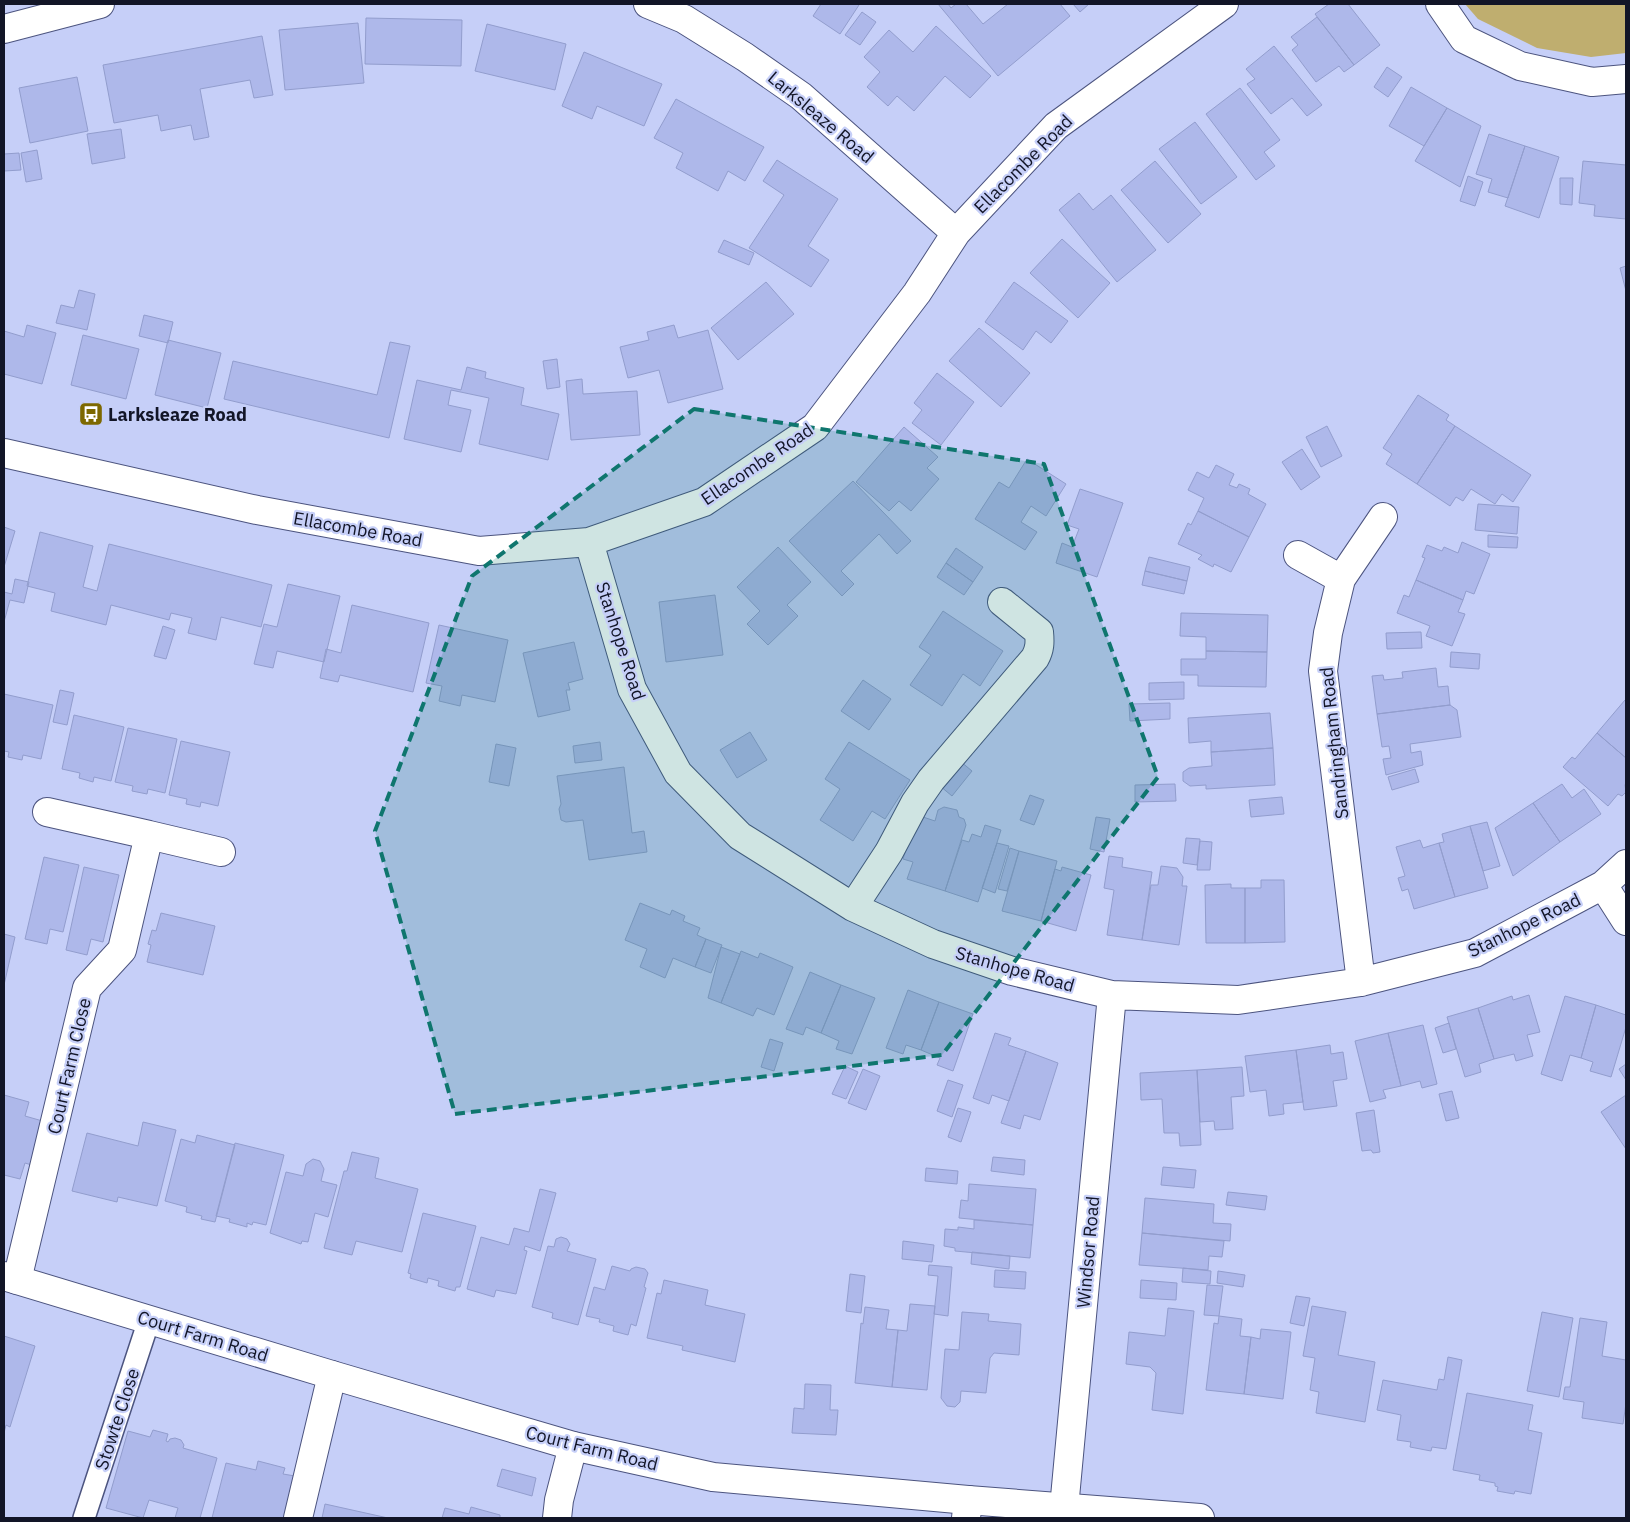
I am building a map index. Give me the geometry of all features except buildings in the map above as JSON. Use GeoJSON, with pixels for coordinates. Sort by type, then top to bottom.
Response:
{"type":"FeatureCollection","features":[{"type":"Feature","properties":{"kind":"street"},"geometry":{"type":"LineString","coordinates":[[4,30],[100,4]]}},
{"type":"Feature","properties":{"kind":"street","name":"Larksleaze Road"},"geometry":{"type":"LineString","coordinates":[[648,4],[684,19],[745,57],[801,96],[956,234]]}},
{"type":"Feature","properties":{"kind":"street","name":"Ellacombe Road"},"geometry":{"type":"LineString","coordinates":[[4,453],[257,510],[479,551],[589,542],[704,502],[815,427],[917,293],[956,234],[1056,126],[1224,4]]}},
{"type":"Feature","properties":{"kind":"street"},"geometry":{"type":"LineString","coordinates":[[1440,4],[1464,39],[1520,66],[1592,82],[1626,79]]}},
{"type":"Feature","properties":{"kind":"street","name":"Sandringham Road"},"geometry":{"type":"LineString","coordinates":[[1361,982],[1323,671],[1328,633],[1341,579],[1383,517]]}},
{"type":"Feature","properties":{"kind":"street","name":"Stanhope Road"},"geometry":{"type":"LineString","coordinates":[[589,542],[632,689],[678,773],[740,836],[853,907],[942,947],[1012,971],[1112,995],[1238,1000],[1361,982],[1475,952],[1603,885],[1626,864]]}},
{"type":"Feature","properties":{"kind":"street"},"geometry":{"type":"LineString","coordinates":[[1298,556],[1341,579]]}},
{"type":"Feature","properties":{"kind":"street"},"geometry":{"type":"LineString","coordinates":[[853,907],[889,852],[915,803],[931,780],[1038,653],[1040,644],[1039,632],[1002,602]]}},
{"type":"Feature","properties":{"kind":"street"},"geometry":{"type":"LineString","coordinates":[[47,812],[221,852]]}},
{"type":"Feature","properties":{"kind":"street","name":"Court Farm Close"},"geometry":{"type":"LineString","coordinates":[[10,1278],[87,988],[122,950],[149,835]]}},
{"type":"Feature","properties":{"kind":"street"},"geometry":{"type":"LineString","coordinates":[[1603,885],[1626,921]]}},
{"type":"Feature","properties":{"kind":"street","name":"Windsor Road"},"geometry":{"type":"LineString","coordinates":[[1064,1508],[1112,995]]}},
{"type":"Feature","properties":{"kind":"street","name":"Court Farm Road"},"geometry":{"type":"LineString","coordinates":[[10,1278],[332,1376],[573,1446],[713,1477],[967,1509],[1064,1508],[1200,1518]]}},
{"type":"Feature","properties":{"kind":"street"},"geometry":{"type":"LineString","coordinates":[[298,1518],[332,1376]]}},
{"type":"Feature","properties":{"kind":"street"},"geometry":{"type":"LineString","coordinates":[[557,1518],[573,1446]]}},
{"type":"Feature","properties":{"kind":"lane","name":"Stowte Close"},"geometry":{"type":"LineString","coordinates":[[84,1518],[149,1320]]}},
{"type":"Feature","properties":{"kind":"highlighted area"},"geometry":{"type":"Polygon","coordinates":[[[694,409],[1044,464],[1158,777],[942,1055],[455,1114],[375,831],[472,576],[694,409]]]}},
{"type":"Feature","properties":{"kind":"shaded area"},"geometry":{"type":"Polygon","coordinates":[[[1465,4],[1626,4],[1626,53],[1591,57],[1537,48],[1478,19],[1465,4]]]}},
{"type":"Feature","properties":{"kind":"place","name":"Larksleaze Road"},"geometry":{"type":"Point","coordinates":[91,414]}}]}
